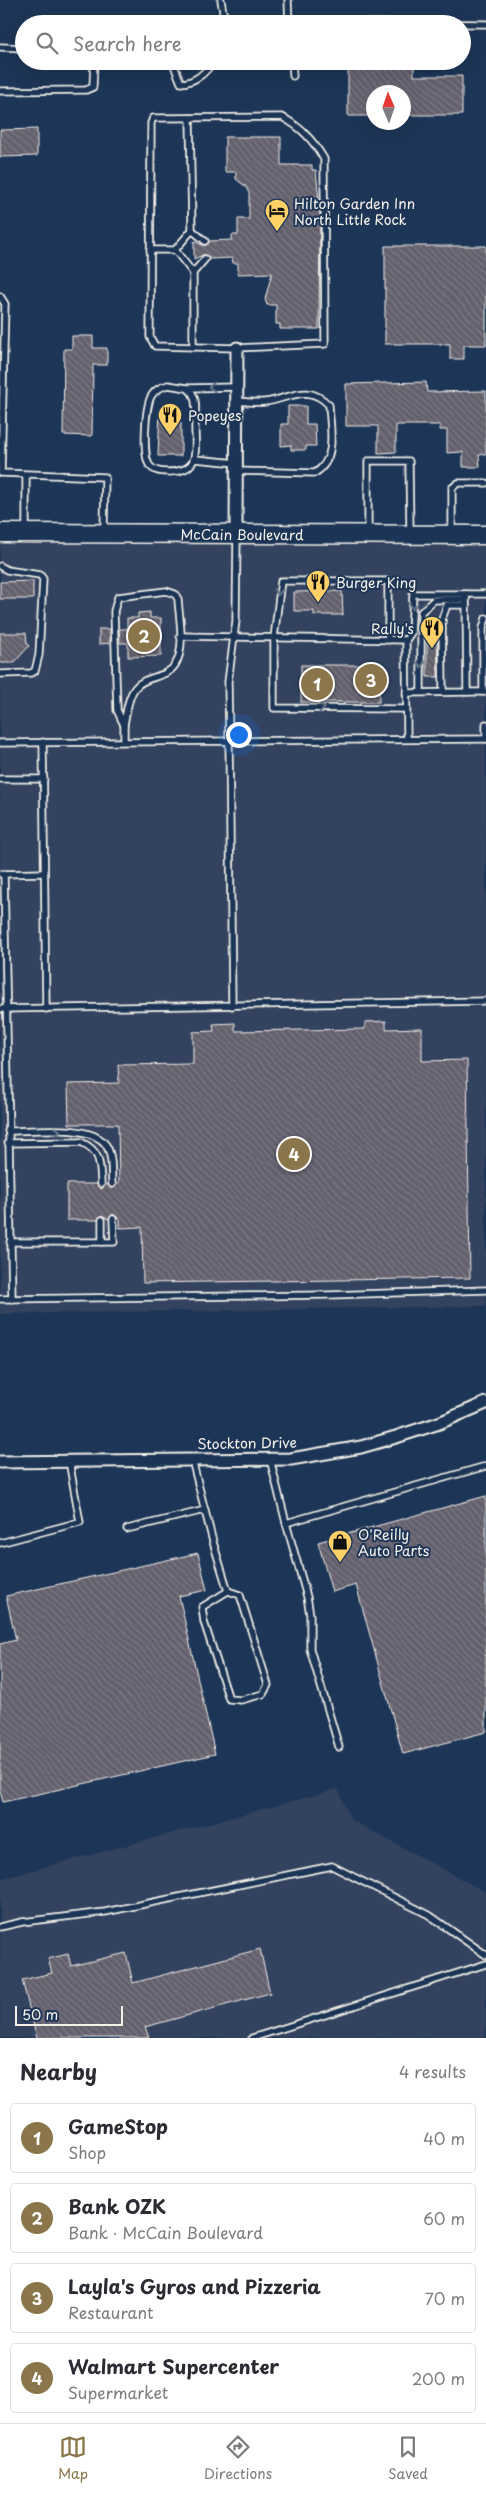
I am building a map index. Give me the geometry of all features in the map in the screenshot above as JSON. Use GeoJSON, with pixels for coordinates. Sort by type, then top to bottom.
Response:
{"type":"FeatureCollection","features":[{"type":"Feature","properties":{"kind":"main road","name":"McCain Boulevard"},"geometry":{"type":"LineString","coordinates":[[0,533],[486,535]]}},
{"type":"Feature","properties":{"kind":"street"},"geometry":{"type":"LineString","coordinates":[[236,533],[237,348]]}},
{"type":"Feature","properties":{"kind":"street","name":"Stockton Drive"},"geometry":{"type":"LineString","coordinates":[[0,1462],[270,1459],[321,1455],[361,1447],[439,1423],[486,1403]]}},
{"type":"Feature","properties":{"kind":"lane"},"geometry":{"type":"LineString","coordinates":[[221,0],[224,15]]}},
{"type":"Feature","properties":{"kind":"lane"},"geometry":{"type":"LineString","coordinates":[[288,0],[289,15]]}},
{"type":"Feature","properties":{"kind":"lane"},"geometry":{"type":"LineString","coordinates":[[471,24],[486,24]]}},
{"type":"Feature","properties":{"kind":"lane"},"geometry":{"type":"LineString","coordinates":[[0,47],[15,48]]}},
{"type":"Feature","properties":{"kind":"lane"},"geometry":{"type":"LineString","coordinates":[[0,91],[86,90],[94,87],[94,70]]}},
{"type":"Feature","properties":{"kind":"lane"},"geometry":{"type":"LineString","coordinates":[[176,70],[181,83],[191,82],[207,70]]}},
{"type":"Feature","properties":{"kind":"lane"},"geometry":{"type":"LineString","coordinates":[[293,70],[293,76]]}},
{"type":"Feature","properties":{"kind":"lane"},"geometry":{"type":"LineString","coordinates":[[282,117],[296,125],[314,142],[324,159],[325,344],[237,348],[155,346],[150,337],[151,123],[153,118],[190,118],[282,117]]}},
{"type":"Feature","properties":{"kind":"lane"},"geometry":{"type":"LineString","coordinates":[[150,250],[175,250],[192,230],[190,118]]}},
{"type":"Feature","properties":{"kind":"lane"},"geometry":{"type":"LineString","coordinates":[[192,230],[205,241]]}},
{"type":"Feature","properties":{"kind":"lane"},"geometry":{"type":"LineString","coordinates":[[175,250],[193,273],[193,347]]}},
{"type":"Feature","properties":{"kind":"lane"},"geometry":{"type":"LineString","coordinates":[[193,273],[205,259]]}},
{"type":"Feature","properties":{"kind":"lane"},"geometry":{"type":"LineString","coordinates":[[0,296],[5,304],[1,473],[104,477],[104,533]]}},
{"type":"Feature","properties":{"kind":"lane"},"geometry":{"type":"LineString","coordinates":[[187,388],[195,397],[195,459],[187,469],[166,472],[154,470],[149,466],[146,459],[147,414],[152,394],[157,389],[168,385],[187,388],[237,387]]}},
{"type":"Feature","properties":{"kind":"lane"},"geometry":{"type":"LineString","coordinates":[[195,459],[237,467],[315,473],[323,468],[329,457],[331,444],[329,405],[321,397],[312,394],[292,394],[266,402],[237,401]]}},
{"type":"Feature","properties":{"kind":"lane"},"geometry":{"type":"LineString","coordinates":[[368,534],[368,461],[409,460],[410,534]]}},
{"type":"Feature","properties":{"kind":"lane"},"geometry":{"type":"LineString","coordinates":[[26,475],[26,533]]}},
{"type":"Feature","properties":{"kind":"lane"},"geometry":{"type":"LineString","coordinates":[[452,535],[452,488],[458,483],[486,483]]}},
{"type":"Feature","properties":{"kind":"lane"},"geometry":{"type":"LineString","coordinates":[[232,1006],[228,682],[236,621],[236,533]]}},
{"type":"Feature","properties":{"kind":"lane"},"geometry":{"type":"LineString","coordinates":[[0,566],[7,570],[40,575],[43,579],[39,655],[35,671],[0,674]]}},
{"type":"Feature","properties":{"kind":"lane"},"geometry":{"type":"LineString","coordinates":[[388,640],[388,581],[281,581],[274,638],[274,708],[406,709]]}},
{"type":"Feature","properties":{"kind":"lane"},"geometry":{"type":"LineString","coordinates":[[124,725],[117,710],[114,611],[118,597],[166,591],[175,594],[178,599],[180,636],[179,654],[175,666],[164,675],[144,680],[134,688],[124,725],[124,741]]}},
{"type":"Feature","properties":{"kind":"lane"},"geometry":{"type":"LineString","coordinates":[[407,739],[406,640],[411,633],[414,594],[466,599]]}},
{"type":"Feature","properties":{"kind":"lane"},"geometry":{"type":"LineString","coordinates":[[443,692],[442,619],[447,605],[486,594]]}},
{"type":"Feature","properties":{"kind":"lane"},"geometry":{"type":"LineString","coordinates":[[466,599],[467,692]]}},
{"type":"Feature","properties":{"kind":"lane"},"geometry":{"type":"LineString","coordinates":[[421,692],[421,612],[434,600],[466,599]]}},
{"type":"Feature","properties":{"kind":"lane"},"geometry":{"type":"LineString","coordinates":[[406,692],[484,692],[483,628],[486,618]]}},
{"type":"Feature","properties":{"kind":"lane"},"geometry":{"type":"LineString","coordinates":[[180,636],[406,640]]}},
{"type":"Feature","properties":{"kind":"lane"},"geometry":{"type":"LineString","coordinates":[[0,743],[486,739],[486,724]]}},
{"type":"Feature","properties":{"kind":"lane"},"geometry":{"type":"LineString","coordinates":[[43,742],[46,1009]]}},
{"type":"Feature","properties":{"kind":"lane"},"geometry":{"type":"LineString","coordinates":[[0,779],[44,778]]}},
{"type":"Feature","properties":{"kind":"lane"},"geometry":{"type":"LineString","coordinates":[[12,1299],[8,1131],[2,1009],[2,874],[44,873]]}},
{"type":"Feature","properties":{"kind":"lane"},"geometry":{"type":"LineString","coordinates":[[2,1009],[486,1002]]}},
{"type":"Feature","properties":{"kind":"lane"},"geometry":{"type":"LineString","coordinates":[[8,1131],[83,1131],[94,1136],[106,1145],[111,1158],[112,1184]]}},
{"type":"Feature","properties":{"kind":"lane"},"geometry":{"type":"LineString","coordinates":[[8,1143],[81,1142],[90,1146],[100,1160],[101,1184]]}},
{"type":"Feature","properties":{"kind":"lane"},"geometry":{"type":"LineString","coordinates":[[10,1242],[114,1242],[113,1219]]}},
{"type":"Feature","properties":{"kind":"lane"},"geometry":{"type":"LineString","coordinates":[[102,1220],[102,1242]]}},
{"type":"Feature","properties":{"kind":"lane"},"geometry":{"type":"LineString","coordinates":[[0,1299],[329,1295],[486,1290]]}},
{"type":"Feature","properties":{"kind":"lane"},"geometry":{"type":"LineString","coordinates":[[270,1459],[307,1597],[310,1615],[310,1649],[339,1747]]}},
{"type":"Feature","properties":{"kind":"lane"},"geometry":{"type":"LineString","coordinates":[[192,1460],[228,1591]]}},
{"type":"Feature","properties":{"kind":"lane"},"geometry":{"type":"LineString","coordinates":[[0,1543],[80,1522],[69,1461]]}},
{"type":"Feature","properties":{"kind":"lane"},"geometry":{"type":"LineString","coordinates":[[286,1522],[486,1466]]}},
{"type":"Feature","properties":{"kind":"lane"},"geometry":{"type":"LineString","coordinates":[[127,1529],[205,1510]]}},
{"type":"Feature","properties":{"kind":"lane"},"geometry":{"type":"LineString","coordinates":[[228,1591],[240,1595],[268,1685],[263,1694],[241,1700],[230,1700],[204,1622],[202,1607],[228,1591]]}},
{"type":"Feature","properties":{"kind":"lane"},"geometry":{"type":"LineString","coordinates":[[0,1927],[22,1922],[105,1912],[332,1866],[429,1915],[486,1955]]}},
{"type":"Feature","properties":{"kind":"lane"},"geometry":{"type":"LineString","coordinates":[[252,2038],[486,1964]]}},
{"type":"Feature","properties":{"kind":"shaded area"},"geometry":{"type":"Polygon","coordinates":[[[0,533],[486,534],[486,1306],[0,1314],[0,533]]]}},
{"type":"Feature","properties":{"kind":"shaded area"},"geometry":{"type":"Polygon","coordinates":[[[338,1789],[351,1820],[486,1892],[486,2038],[0,2038],[0,1879],[338,1789]]]}},
{"type":"Feature","properties":{"kind":"building"},"geometry":{"type":"Polygon","coordinates":[[[348,70],[414,70],[414,76],[462,76],[462,115],[411,115],[411,85],[366,85],[366,116],[348,116],[348,70]]]}},
{"type":"Feature","properties":{"kind":"building"},"geometry":{"type":"Polygon","coordinates":[[[37,129],[37,156],[0,157],[0,130],[37,129]]]}},
{"type":"Feature","properties":{"kind":"building","name":"Hilton Garden Inn North Little Rock"},"geometry":{"type":"Polygon","coordinates":[[[225,137],[281,137],[281,165],[312,165],[312,170],[316,170],[320,211],[319,329],[280,329],[280,324],[276,324],[276,305],[267,305],[265,299],[272,273],[238,274],[238,263],[233,263],[232,258],[210,259],[205,254],[194,259],[194,241],[205,246],[210,241],[232,240],[232,235],[238,235],[238,219],[249,219],[249,193],[246,187],[236,179],[236,172],[225,172],[225,137]]]}},
{"type":"Feature","properties":{"kind":"building"},"geometry":{"type":"Polygon","coordinates":[[[385,246],[486,246],[486,345],[464,345],[464,359],[450,359],[450,344],[385,344],[385,246]]]}},
{"type":"Feature","properties":{"kind":"building"},"geometry":{"type":"Polygon","coordinates":[[[72,336],[93,336],[93,348],[107,348],[107,365],[93,365],[92,436],[63,435],[64,349],[72,349],[72,336]]]}},
{"type":"Feature","properties":{"kind":"building"},"geometry":{"type":"Polygon","coordinates":[[[426,382],[427,392],[486,391],[486,454],[479,455],[480,467],[463,467],[463,452],[447,453],[447,430],[440,430],[440,425],[396,425],[396,452],[378,453],[378,426],[346,426],[346,384],[426,382]]]}},
{"type":"Feature","properties":{"kind":"building"},"geometry":{"type":"Polygon","coordinates":[[[288,406],[306,406],[306,424],[315,424],[316,446],[306,446],[306,450],[291,450],[291,445],[281,446],[281,424],[288,424],[288,406]]]}},
{"type":"Feature","properties":{"kind":"building","name":"Popeyes"},"geometry":{"type":"Polygon","coordinates":[[[160,409],[172,409],[172,423],[181,423],[181,456],[158,456],[160,409]]]}},
{"type":"Feature","properties":{"kind":"building"},"geometry":{"type":"Polygon","coordinates":[[[33,581],[33,599],[0,599],[0,582],[33,581]]]}},
{"type":"Feature","properties":{"kind":"building","name":"Burger King"},"geometry":{"type":"Polygon","coordinates":[[[342,591],[343,615],[314,615],[314,611],[294,611],[294,592],[342,591]]]}},
{"type":"Feature","properties":{"kind":"building"},"geometry":{"type":"Polygon","coordinates":[[[150,612],[150,618],[161,618],[161,656],[128,657],[128,643],[120,643],[119,629],[127,629],[127,618],[138,618],[138,613],[150,612]]]}},
{"type":"Feature","properties":{"kind":"building"},"geometry":{"type":"Polygon","coordinates":[[[99,629],[110,629],[110,643],[99,644],[99,629]]]}},
{"type":"Feature","properties":{"kind":"building","name":"Rally's"},"geometry":{"type":"Polygon","coordinates":[[[427,631],[437,631],[438,677],[427,677],[427,631]]]}},
{"type":"Feature","properties":{"kind":"building"},"geometry":{"type":"Polygon","coordinates":[[[0,633],[26,633],[29,646],[14,663],[0,663],[0,633]]]}},
{"type":"Feature","properties":{"kind":"building"},"geometry":{"type":"Polygon","coordinates":[[[301,665],[379,665],[379,702],[301,702],[301,665]]]}},
{"type":"Feature","properties":{"kind":"building"},"geometry":{"type":"Polygon","coordinates":[[[386,1021],[386,1029],[422,1028],[422,1061],[467,1060],[470,1278],[143,1283],[142,1227],[120,1228],[120,1219],[113,1214],[108,1219],[102,1215],[97,1220],[67,1220],[67,1184],[96,1184],[101,1189],[107,1184],[112,1189],[119,1183],[118,1124],[69,1124],[68,1084],[119,1083],[118,1065],[193,1064],[193,1032],[214,1031],[213,1024],[235,1023],[235,1031],[365,1029],[365,1022],[386,1021]]]}},
{"type":"Feature","properties":{"kind":"building"},"geometry":{"type":"Polygon","coordinates":[[[486,1496],[486,1732],[403,1754],[356,1585],[332,1592],[318,1542],[486,1496]]]}},
{"type":"Feature","properties":{"kind":"building"},"geometry":{"type":"Polygon","coordinates":[[[198,1553],[207,1590],[179,1596],[215,1754],[3,1802],[0,1791],[0,1644],[16,1640],[6,1596],[198,1553]]]}},
{"type":"Feature","properties":{"kind":"building"},"geometry":{"type":"Polygon","coordinates":[[[260,1949],[270,1993],[145,2027],[149,2038],[37,2038],[22,1980],[52,1973],[48,1959],[68,1954],[71,1966],[126,1953],[133,1983],[260,1949]]]}},
{"type":"Feature","properties":{"kind":"place","name":"Hilton Garden Inn North Little Rock"},"geometry":{"type":"Point","coordinates":[277,232]}},
{"type":"Feature","properties":{"kind":"place","name":"Popeyes"},"geometry":{"type":"Point","coordinates":[170,436]}},
{"type":"Feature","properties":{"kind":"place","name":"Burger King"},"geometry":{"type":"Point","coordinates":[318,603]}},
{"type":"Feature","properties":{"kind":"place","name":"Bank OZK"},"geometry":{"type":"Point","coordinates":[144,636]}},
{"type":"Feature","properties":{"kind":"place","name":"Rally's"},"geometry":{"type":"Point","coordinates":[432,649]}},
{"type":"Feature","properties":{"kind":"place","name":"Layla's Gyros and Pizzeria"},"geometry":{"type":"Point","coordinates":[371,680]}},
{"type":"Feature","properties":{"kind":"place","name":"GameStop"},"geometry":{"type":"Point","coordinates":[317,684]}},
{"type":"Feature","properties":{"kind":"place","name":"Walmart Supercenter"},"geometry":{"type":"Point","coordinates":[294,1154]}},
{"type":"Feature","properties":{"kind":"place","name":"O'Reilly Auto Parts"},"geometry":{"type":"Point","coordinates":[340,1563]}}]}
